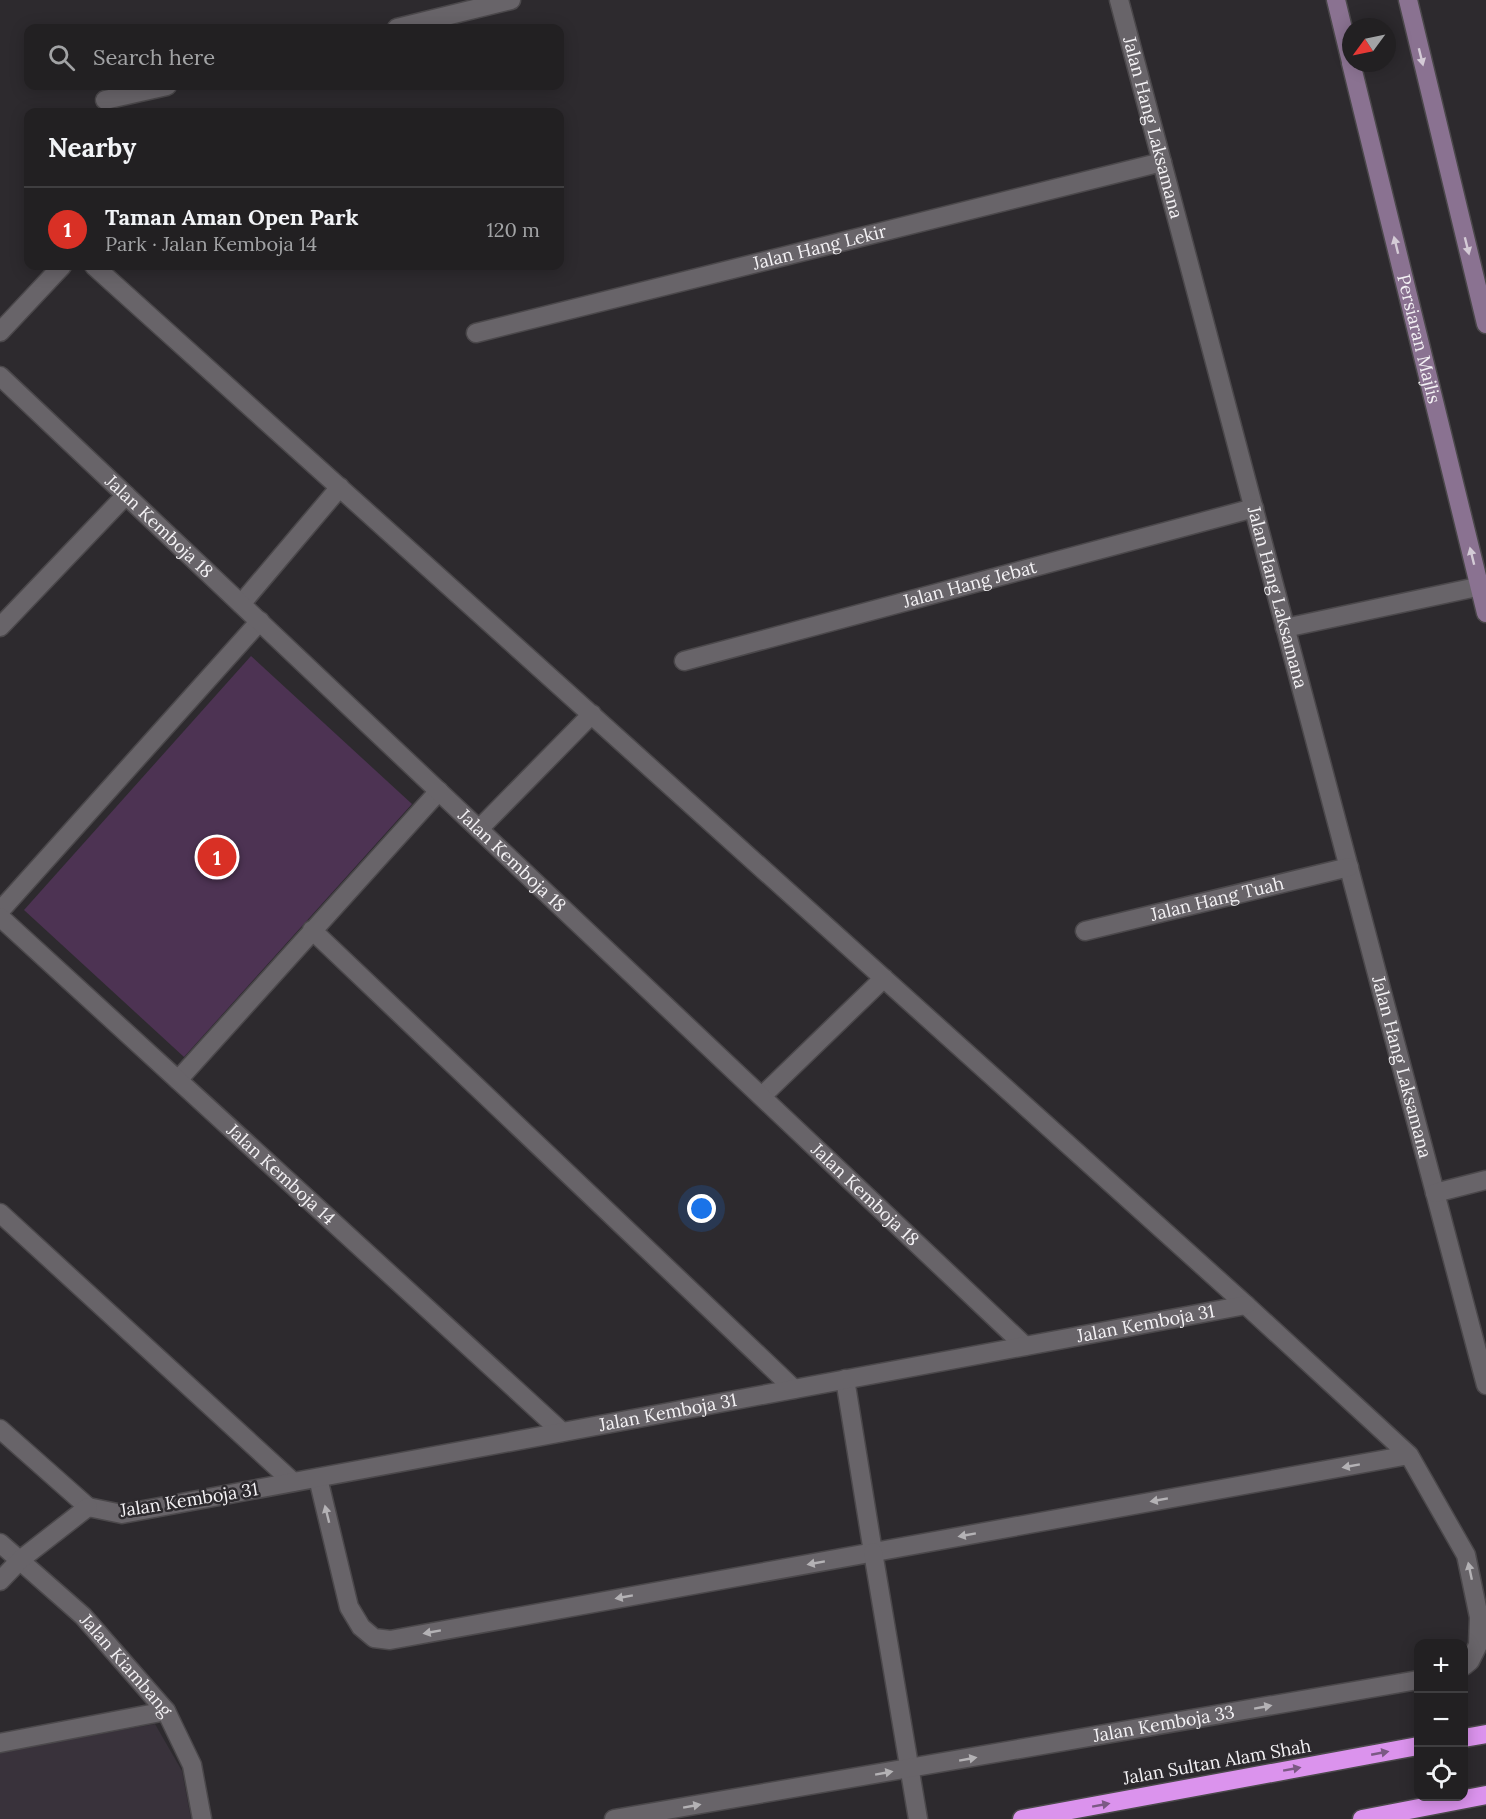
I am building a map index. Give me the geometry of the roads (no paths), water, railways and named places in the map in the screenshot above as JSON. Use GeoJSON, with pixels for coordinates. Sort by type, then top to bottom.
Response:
{"type":"FeatureCollection","features":[{"type":"Feature","properties":{"kind":"highway"},"geometry":{"type":"LineString","coordinates":[[1468,1737],[1486,1734]]}},
{"type":"Feature","properties":{"kind":"highway","name":"Jalan Sultan Alam Shah"},"geometry":{"type":"LineString","coordinates":[[1022,1819],[1414,1747]]}},
{"type":"Feature","properties":{"kind":"highway"},"geometry":{"type":"LineString","coordinates":[[1362,1819],[1486,1796]]}},
{"type":"Feature","properties":{"kind":"street"},"geometry":{"type":"LineString","coordinates":[[413,24],[511,0]]}},
{"type":"Feature","properties":{"kind":"street","name":"Jalan Hang Laksamana"},"geometry":{"type":"LineString","coordinates":[[1119,0],[1486,1385]]}},
{"type":"Feature","properties":{"kind":"street","name":"Persiaran Majlis"},"geometry":{"type":"LineString","coordinates":[[1336,0],[1342,25]]}},
{"type":"Feature","properties":{"kind":"street"},"geometry":{"type":"LineString","coordinates":[[1408,0],[1480,272],[1486,324]]}},
{"type":"Feature","properties":{"kind":"street","name":"Persiaran Majlis"},"geometry":{"type":"LineString","coordinates":[[1354,72],[1483,586],[1486,613]]}},
{"type":"Feature","properties":{"kind":"street"},"geometry":{"type":"LineString","coordinates":[[105,100],[149,90]]}},
{"type":"Feature","properties":{"kind":"street","name":"Jalan Hang Lekir"},"geometry":{"type":"LineString","coordinates":[[476,333],[1162,162]]}},
{"type":"Feature","properties":{"kind":"street"},"geometry":{"type":"LineString","coordinates":[[0,332],[58,270]]}},
{"type":"Feature","properties":{"kind":"street"},"geometry":{"type":"LineString","coordinates":[[98,270],[1246,1305],[1409,1455],[1466,1556],[1479,1617],[1478,1645],[1468,1663]]}},
{"type":"Feature","properties":{"kind":"street","name":"Jalan Kemboja 18"},"geometry":{"type":"LineString","coordinates":[[0,376],[1025,1346]]}},
{"type":"Feature","properties":{"kind":"street"},"geometry":{"type":"LineString","coordinates":[[241,604],[340,487]]}},
{"type":"Feature","properties":{"kind":"street"},"geometry":{"type":"LineString","coordinates":[[0,627],[126,495]]}},
{"type":"Feature","properties":{"kind":"street","name":"Jalan Hang Jebat"},"geometry":{"type":"LineString","coordinates":[[684,661],[1254,508]]}},
{"type":"Feature","properties":{"kind":"street"},"geometry":{"type":"LineString","coordinates":[[1285,628],[1483,586]]}},
{"type":"Feature","properties":{"kind":"street"},"geometry":{"type":"LineString","coordinates":[[0,911],[260,621]]}},
{"type":"Feature","properties":{"kind":"street"},"geometry":{"type":"LineString","coordinates":[[479,829],[592,714]]}},
{"type":"Feature","properties":{"kind":"street"},"geometry":{"type":"LineString","coordinates":[[178,1080],[439,791]]}},
{"type":"Feature","properties":{"kind":"street","name":"Jalan Hang Tuah"},"geometry":{"type":"LineString","coordinates":[[1085,931],[1349,867]]}},
{"type":"Feature","properties":{"kind":"street","name":"Jalan Kemboja 14"},"geometry":{"type":"LineString","coordinates":[[0,917],[561,1432]]}},
{"type":"Feature","properties":{"kind":"street"},"geometry":{"type":"LineString","coordinates":[[312,930],[794,1389]]}},
{"type":"Feature","properties":{"kind":"street"},"geometry":{"type":"LineString","coordinates":[[762,1096],[884,978]]}},
{"type":"Feature","properties":{"kind":"street"},"geometry":{"type":"LineString","coordinates":[[1435,1194],[1486,1180]]}},
{"type":"Feature","properties":{"kind":"street"},"geometry":{"type":"LineString","coordinates":[[0,1213],[293,1482]]}},
{"type":"Feature","properties":{"kind":"street","name":"Jalan Kemboja 31"},"geometry":{"type":"LineString","coordinates":[[88,1507],[122,1514],[1246,1305]]}},
{"type":"Feature","properties":{"kind":"street"},"geometry":{"type":"LineString","coordinates":[[845,1379],[918,1819]]}},
{"type":"Feature","properties":{"kind":"street"},"geometry":{"type":"LineString","coordinates":[[0,1428],[88,1507],[20,1560],[0,1581]]}},
{"type":"Feature","properties":{"kind":"street"},"geometry":{"type":"LineString","coordinates":[[318,1478],[349,1607],[361,1627],[374,1638],[390,1640],[1409,1455]]}},
{"type":"Feature","properties":{"kind":"street","name":"Jalan Kiambang"},"geometry":{"type":"LineString","coordinates":[[0,1543],[83,1616],[166,1711],[192,1765],[202,1819]]}},
{"type":"Feature","properties":{"kind":"street","name":"Jalan Kemboja 33"},"geometry":{"type":"LineString","coordinates":[[614,1819],[1414,1681]]}},
{"type":"Feature","properties":{"kind":"street"},"geometry":{"type":"LineString","coordinates":[[0,1743],[166,1711]]}},
{"type":"Feature","properties":{"kind":"place","name":"Taman Aman Open Park"},"geometry":{"type":"Point","coordinates":[217,857]}}]}
